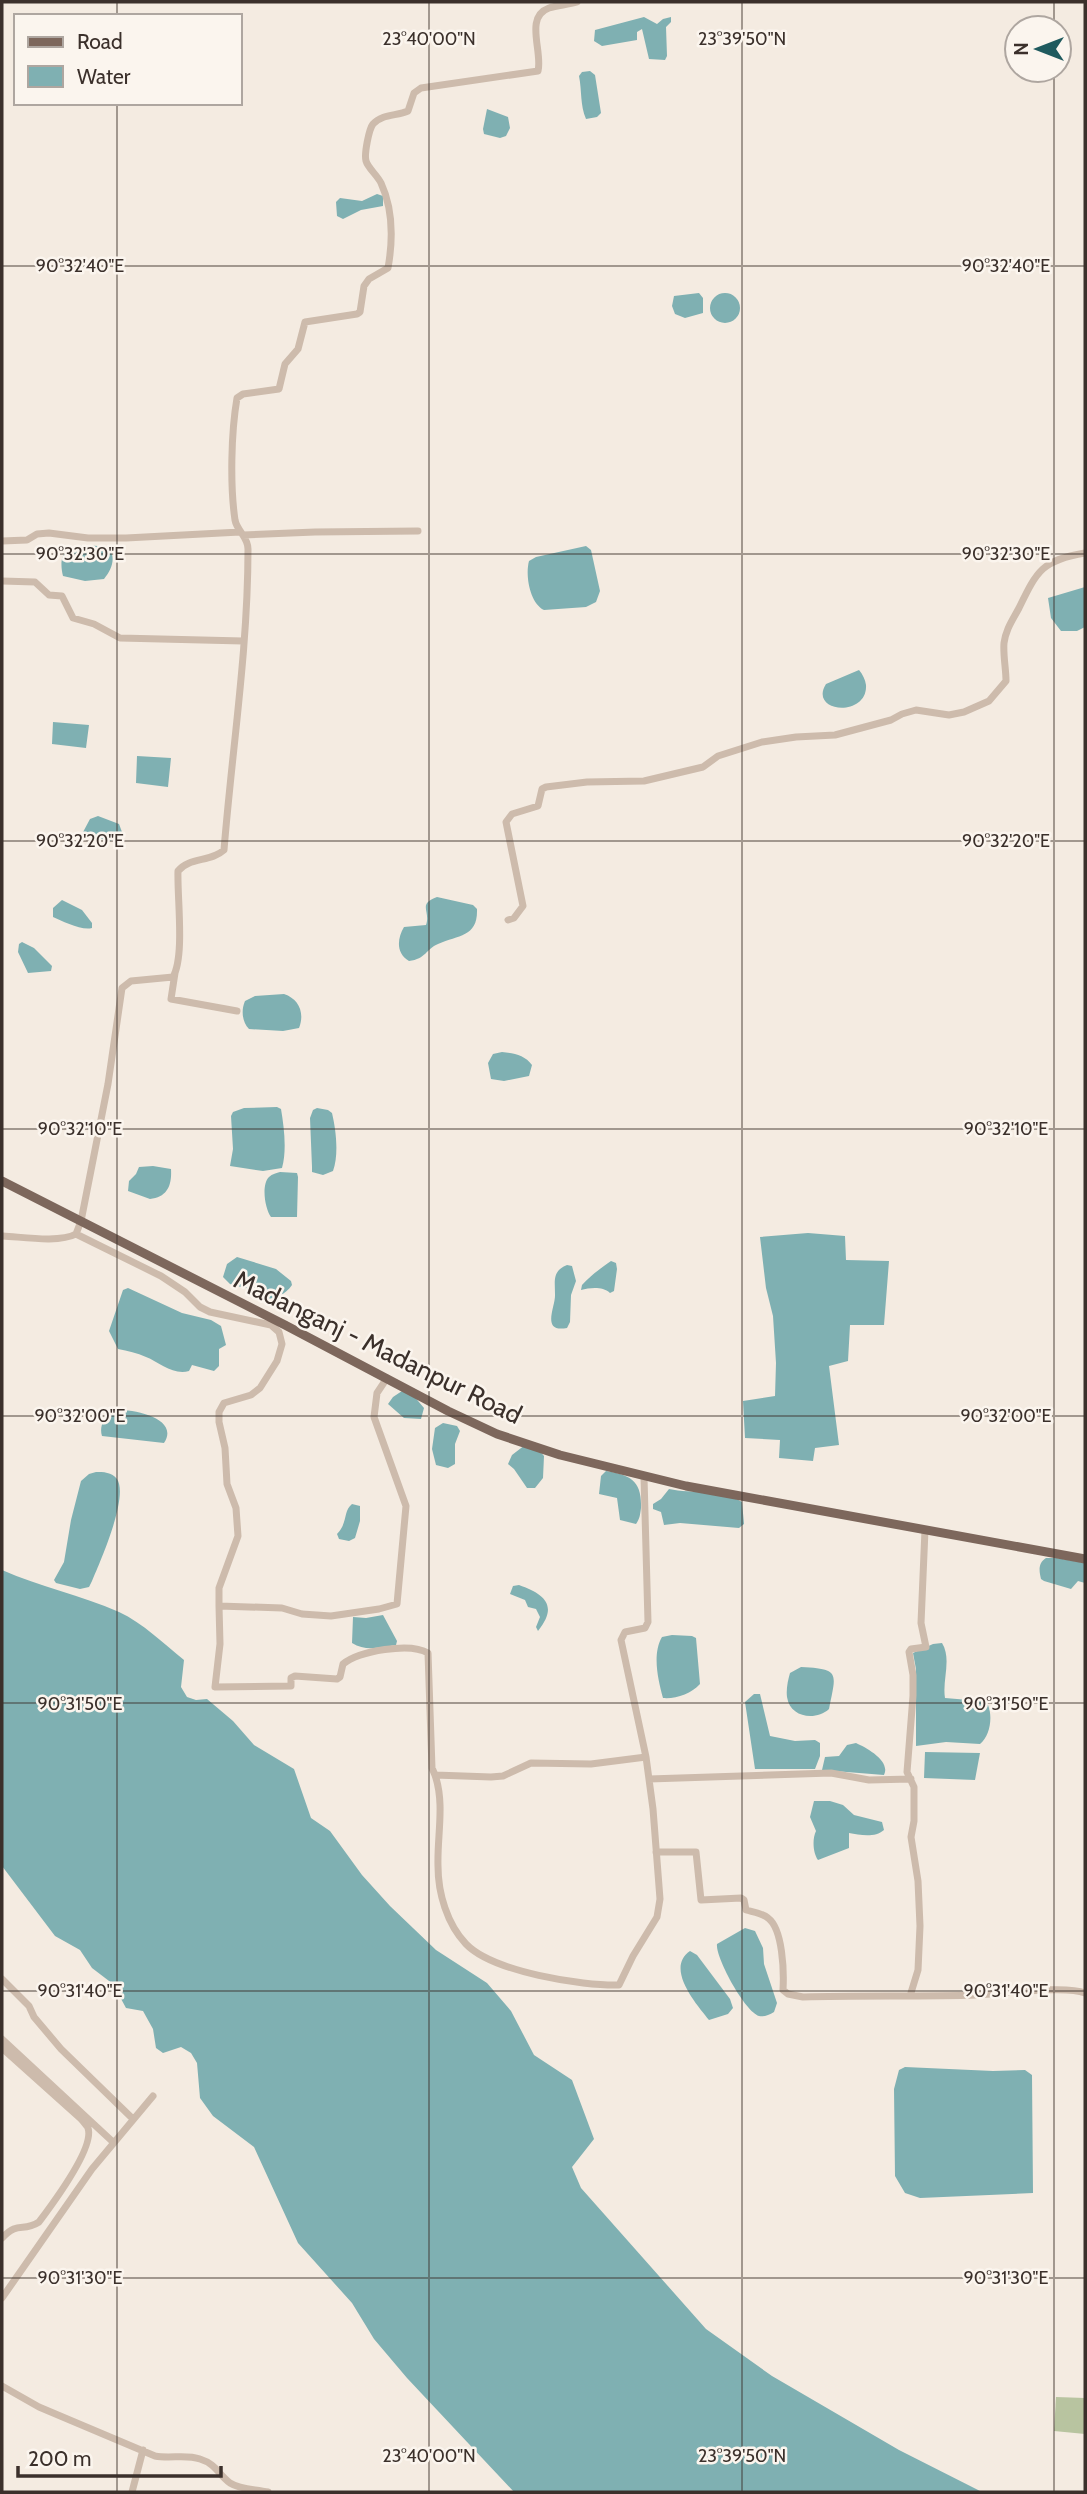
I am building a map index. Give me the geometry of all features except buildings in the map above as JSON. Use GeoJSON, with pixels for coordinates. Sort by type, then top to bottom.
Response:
{"type":"FeatureCollection","features":[{"type":"Feature","properties":{"kind":"main road","name":"Madanganj - Madanpur Road"},"geometry":{"type":"LineString","coordinates":[[2,1181],[497,1434],[560,1455],[644,1477],[1085,1559]]}},
{"type":"Feature","properties":{"kind":"street"},"geometry":{"type":"LineString","coordinates":[[237,1011],[171,999],[179,943],[178,871],[180,867],[216,856],[224,850],[238,724],[248,545],[236,522],[232,461],[237,398],[243,394],[278,390],[285,364],[298,349],[303,324],[313,319],[357,314],[360,312],[364,286],[369,279],[388,268],[392,229],[390,217],[381,182],[366,161],[369,130],[373,124],[383,117],[408,111],[414,93],[421,88],[538,71],[535,24],[537,17],[547,8],[577,2]]}},
{"type":"Feature","properties":{"kind":"street"},"geometry":{"type":"LineString","coordinates":[[2,541],[27,540],[37,534],[49,533],[126,538],[418,531]]}},
{"type":"Feature","properties":{"kind":"street"},"geometry":{"type":"LineString","coordinates":[[508,919],[514,918],[523,906],[506,822],[512,814],[538,806],[542,789],[587,782],[644,781],[702,766],[718,756],[762,742],[835,735],[891,720],[916,710],[949,715],[964,712],[989,701],[1006,681],[1004,649],[1007,627],[1034,578],[1061,556],[1085,553]]}},
{"type":"Feature","properties":{"kind":"street"},"geometry":{"type":"LineString","coordinates":[[2,582],[35,582],[49,595],[62,596],[73,618],[94,624],[120,638],[243,641]]}},
{"type":"Feature","properties":{"kind":"street"},"geometry":{"type":"LineString","coordinates":[[3,1236],[69,1238],[76,1234],[108,1084],[122,988],[131,981],[170,979],[176,973]]}},
{"type":"Feature","properties":{"kind":"street"},"geometry":{"type":"LineString","coordinates":[[76,1234],[161,1276],[185,1292],[200,1307],[211,1312],[271,1325],[279,1332],[282,1344],[277,1361],[260,1388],[251,1395],[223,1403],[219,1412],[227,1484],[238,1519],[238,1536],[219,1588],[220,1644],[215,1687],[291,1686],[291,1678],[295,1676],[337,1679],[344,1664],[354,1657],[390,1649],[414,1648],[428,1653],[432,1768],[439,1795],[438,1867],[444,1906],[458,1934],[468,1946],[506,1966],[537,1975],[619,1984],[659,1912],[646,1757],[621,1640],[625,1632],[645,1628],[648,1622],[644,1477]]}},
{"type":"Feature","properties":{"kind":"street"},"geometry":{"type":"LineString","coordinates":[[219,1606],[282,1608],[302,1614],[331,1616],[366,1612],[397,1604],[405,1506],[374,1418],[377,1393],[387,1378]]}},
{"type":"Feature","properties":{"kind":"street"},"geometry":{"type":"LineString","coordinates":[[910,1996],[918,1970],[920,1926],[918,1881],[911,1837],[914,1787],[907,1772],[913,1696],[909,1652],[911,1649],[926,1647],[922,1623],[925,1530]]}},
{"type":"Feature","properties":{"kind":"street"},"geometry":{"type":"LineString","coordinates":[[435,1775],[503,1776],[531,1763],[590,1764],[646,1757]]}},
{"type":"Feature","properties":{"kind":"street"},"geometry":{"type":"LineString","coordinates":[[649,1779],[831,1773],[869,1780],[911,1779]]}},
{"type":"Feature","properties":{"kind":"street"},"geometry":{"type":"LineString","coordinates":[[656,1852],[696,1852],[701,1900],[741,1898],[745,1902],[746,1910],[765,1916],[771,1921],[781,1945],[783,1990],[788,1994],[803,1997],[976,1995],[1049,1990],[1085,1993]]}},
{"type":"Feature","properties":{"kind":"street"},"geometry":{"type":"LineString","coordinates":[[2,1979],[29,2006],[34,2017],[61,2049],[133,2119]]}},
{"type":"Feature","properties":{"kind":"street"},"geometry":{"type":"LineString","coordinates":[[2,2039],[113,2141]]}},
{"type":"Feature","properties":{"kind":"street"},"geometry":{"type":"LineString","coordinates":[[2,2048],[81,2119],[88,2127],[89,2136],[84,2152],[38,2222],[33,2226],[10,2229],[2,2238]]}},
{"type":"Feature","properties":{"kind":"street"},"geometry":{"type":"LineString","coordinates":[[2,2298],[113,2141],[153,2096]]}},
{"type":"Feature","properties":{"kind":"street"},"geometry":{"type":"LineString","coordinates":[[2,2386],[39,2407],[143,2450],[164,2458],[199,2458],[214,2465],[231,2483],[241,2488],[268,2492]]}},
{"type":"Feature","properties":{"kind":"street"},"geometry":{"type":"LineString","coordinates":[[132,2492],[143,2450]]}},
{"type":"Feature","properties":{"kind":"green space"},"geometry":{"type":"Polygon","coordinates":[[[1056,2397],[1085,2398],[1085,2434],[1054,2431],[1056,2397]]]}},
{"type":"Feature","properties":{"kind":"water"},"geometry":{"type":"Polygon","coordinates":[[[644,17],[657,24],[671,17],[671,22],[666,27],[665,60],[649,59],[642,29],[637,32],[637,40],[602,46],[594,41],[595,30],[644,17]]]}},
{"type":"Feature","properties":{"kind":"water"},"geometry":{"type":"Polygon","coordinates":[[[590,71],[595,75],[601,113],[597,117],[586,119],[579,76],[582,72],[590,71]]]}},
{"type":"Feature","properties":{"kind":"water"},"geometry":{"type":"Polygon","coordinates":[[[487,109],[508,117],[510,128],[506,136],[500,138],[484,134],[487,109]]]}},
{"type":"Feature","properties":{"kind":"water"},"geometry":{"type":"Polygon","coordinates":[[[377,194],[383,196],[383,206],[361,210],[343,219],[337,216],[336,202],[340,198],[362,201],[377,194]]]}},
{"type":"Feature","properties":{"kind":"water"},"geometry":{"type":"Polygon","coordinates":[[[699,293],[703,298],[703,313],[685,318],[675,314],[672,306],[674,296],[699,293]]]}},
{"type":"Feature","properties":{"kind":"water"},"geometry":{"type":"Polygon","coordinates":[[[725,293],[736,297],[740,308],[736,319],[725,323],[714,319],[710,308],[714,297],[725,293]]]}},
{"type":"Feature","properties":{"kind":"water"},"geometry":{"type":"Polygon","coordinates":[[[86,545],[109,547],[113,560],[107,575],[104,579],[85,581],[63,576],[62,563],[65,553],[86,545]]]}},
{"type":"Feature","properties":{"kind":"water"},"geometry":{"type":"Polygon","coordinates":[[[586,546],[591,550],[600,591],[596,602],[586,607],[544,610],[532,595],[528,574],[529,561],[586,546]]]}},
{"type":"Feature","properties":{"kind":"water"},"geometry":{"type":"Polygon","coordinates":[[[1085,587],[1085,627],[1077,631],[1061,631],[1051,618],[1048,598],[1085,587]]]}},
{"type":"Feature","properties":{"kind":"water"},"geometry":{"type":"Polygon","coordinates":[[[859,670],[866,685],[864,696],[858,703],[840,708],[825,701],[823,694],[826,684],[859,670]]]}},
{"type":"Feature","properties":{"kind":"water"},"geometry":{"type":"Polygon","coordinates":[[[53,722],[89,725],[86,748],[52,744],[53,722]]]}},
{"type":"Feature","properties":{"kind":"water"},"geometry":{"type":"Polygon","coordinates":[[[137,756],[171,758],[168,787],[136,783],[137,756]]]}},
{"type":"Feature","properties":{"kind":"water"},"geometry":{"type":"Polygon","coordinates":[[[98,816],[119,824],[122,832],[119,837],[110,841],[82,834],[90,819],[98,816]]]}},
{"type":"Feature","properties":{"kind":"water"},"geometry":{"type":"Polygon","coordinates":[[[437,897],[473,905],[477,909],[474,925],[466,934],[438,944],[419,958],[409,961],[400,950],[399,941],[404,927],[426,925],[426,905],[437,897]]]}},
{"type":"Feature","properties":{"kind":"water"},"geometry":{"type":"Polygon","coordinates":[[[62,900],[82,910],[92,923],[92,928],[78,927],[53,917],[53,908],[62,900]]]}},
{"type":"Feature","properties":{"kind":"water"},"geometry":{"type":"Polygon","coordinates":[[[22,942],[34,948],[52,966],[51,971],[28,973],[18,952],[22,942]]]}},
{"type":"Feature","properties":{"kind":"water"},"geometry":{"type":"Polygon","coordinates":[[[284,994],[294,999],[299,1007],[299,1028],[283,1031],[249,1029],[243,1016],[245,1001],[255,996],[284,994]]]}},
{"type":"Feature","properties":{"kind":"water"},"geometry":{"type":"Polygon","coordinates":[[[502,1052],[526,1059],[532,1065],[529,1076],[504,1081],[491,1079],[488,1063],[493,1054],[502,1052]]]}},
{"type":"Feature","properties":{"kind":"water"},"geometry":{"type":"Polygon","coordinates":[[[244,1108],[281,1109],[284,1131],[282,1168],[263,1171],[230,1166],[233,1112],[244,1108]]]}},
{"type":"Feature","properties":{"kind":"water"},"geometry":{"type":"Polygon","coordinates":[[[317,1108],[332,1113],[336,1134],[333,1171],[323,1175],[312,1172],[310,1118],[313,1110],[317,1108]]]}},
{"type":"Feature","properties":{"kind":"water"},"geometry":{"type":"Polygon","coordinates":[[[139,1167],[171,1169],[171,1181],[161,1196],[150,1199],[128,1191],[129,1181],[139,1167]]]}},
{"type":"Feature","properties":{"kind":"water"},"geometry":{"type":"Polygon","coordinates":[[[280,1172],[297,1173],[297,1217],[271,1217],[267,1208],[267,1181],[270,1176],[280,1172]]]}},
{"type":"Feature","properties":{"kind":"water"},"geometry":{"type":"Polygon","coordinates":[[[808,1233],[845,1236],[846,1260],[889,1261],[884,1325],[850,1325],[848,1361],[829,1366],[839,1445],[815,1448],[813,1461],[779,1458],[780,1440],[745,1438],[743,1401],[775,1396],[773,1316],[766,1288],[760,1237],[808,1233]]]}},
{"type":"Feature","properties":{"kind":"water"},"geometry":{"type":"Polygon","coordinates":[[[237,1257],[276,1269],[291,1281],[292,1285],[280,1295],[265,1299],[252,1290],[230,1284],[223,1277],[227,1264],[237,1257]]]}},
{"type":"Feature","properties":{"kind":"water"},"geometry":{"type":"Polygon","coordinates":[[[611,1261],[616,1263],[617,1269],[614,1291],[610,1293],[596,1288],[581,1290],[585,1281],[611,1261]]]}},
{"type":"Feature","properties":{"kind":"water"},"geometry":{"type":"Polygon","coordinates":[[[567,1265],[572,1266],[576,1281],[571,1295],[570,1322],[567,1328],[559,1328],[554,1326],[551,1317],[555,1281],[559,1270],[567,1265]]]}},
{"type":"Feature","properties":{"kind":"water"},"geometry":{"type":"Polygon","coordinates":[[[128,1288],[182,1313],[211,1320],[221,1326],[226,1345],[219,1349],[219,1366],[214,1371],[192,1365],[189,1371],[178,1372],[143,1356],[118,1349],[109,1331],[123,1290],[128,1288]]]}},
{"type":"Feature","properties":{"kind":"water"},"geometry":{"type":"Polygon","coordinates":[[[402,1391],[413,1395],[424,1408],[421,1419],[404,1418],[388,1404],[402,1391]]]}},
{"type":"Feature","properties":{"kind":"water"},"geometry":{"type":"Polygon","coordinates":[[[111,1410],[151,1416],[165,1427],[167,1434],[164,1443],[102,1436],[103,1422],[111,1410]]]}},
{"type":"Feature","properties":{"kind":"water"},"geometry":{"type":"Polygon","coordinates":[[[443,1423],[457,1426],[460,1431],[455,1444],[455,1464],[448,1468],[436,1465],[432,1449],[435,1428],[443,1423]]]}},
{"type":"Feature","properties":{"kind":"water"},"geometry":{"type":"Polygon","coordinates":[[[525,1445],[538,1449],[544,1456],[543,1478],[535,1488],[527,1488],[508,1464],[512,1455],[525,1445]]]}},
{"type":"Feature","properties":{"kind":"water"},"geometry":{"type":"Polygon","coordinates":[[[606,1471],[628,1477],[637,1485],[641,1508],[636,1524],[620,1520],[617,1498],[599,1494],[601,1476],[606,1471]]]}},
{"type":"Feature","properties":{"kind":"water"},"geometry":{"type":"Polygon","coordinates":[[[96,1472],[110,1474],[117,1479],[120,1488],[119,1500],[112,1530],[92,1581],[89,1587],[80,1589],[56,1583],[54,1580],[64,1562],[81,1481],[96,1472]]]}},
{"type":"Feature","properties":{"kind":"water"},"geometry":{"type":"Polygon","coordinates":[[[669,1489],[716,1493],[734,1498],[742,1502],[744,1524],[739,1528],[680,1523],[664,1525],[661,1512],[653,1509],[653,1504],[669,1489]]]}},
{"type":"Feature","properties":{"kind":"water"},"geometry":{"type":"Polygon","coordinates":[[[352,1504],[360,1506],[360,1521],[355,1538],[349,1541],[339,1539],[337,1534],[352,1504]]]}},
{"type":"Feature","properties":{"kind":"water"},"geometry":{"type":"Polygon","coordinates":[[[1046,1558],[1085,1563],[1085,1583],[1078,1581],[1071,1589],[1044,1581],[1041,1579],[1040,1567],[1046,1558]]]}},
{"type":"Feature","properties":{"kind":"water"},"geometry":{"type":"Polygon","coordinates":[[[2,1570],[105,1606],[136,1622],[184,1660],[181,1687],[187,1697],[207,1699],[233,1721],[254,1745],[294,1769],[311,1818],[330,1831],[362,1875],[436,1950],[487,1983],[511,2011],[534,2055],[572,2080],[594,2139],[572,2167],[581,2188],[706,2329],[772,2376],[899,2450],[982,2492],[514,2492],[407,2378],[374,2339],[352,2303],[298,2243],[254,2147],[213,2116],[200,2098],[197,2063],[191,2053],[181,2047],[163,2053],[156,2048],[153,2029],[143,2011],[126,2008],[113,1984],[92,1968],[80,1950],[55,1936],[2,1866],[2,1570]]]}},
{"type":"Feature","properties":{"kind":"water"},"geometry":{"type":"Polygon","coordinates":[[[519,1585],[535,1592],[546,1602],[547,1614],[538,1631],[536,1627],[540,1617],[536,1609],[528,1607],[525,1600],[510,1594],[513,1586],[519,1585]]]}},
{"type":"Feature","properties":{"kind":"water"},"geometry":{"type":"Polygon","coordinates":[[[383,1615],[397,1641],[396,1645],[368,1648],[352,1643],[353,1617],[383,1615]]]}},
{"type":"Feature","properties":{"kind":"water"},"geometry":{"type":"Polygon","coordinates":[[[672,1635],[696,1638],[700,1684],[683,1695],[663,1698],[657,1651],[662,1637],[672,1635]]]}},
{"type":"Feature","properties":{"kind":"water"},"geometry":{"type":"Polygon","coordinates":[[[942,1643],[947,1663],[945,1698],[981,1701],[988,1705],[990,1726],[980,1744],[946,1742],[916,1746],[916,1669],[913,1653],[942,1643]]]}},
{"type":"Feature","properties":{"kind":"water"},"geometry":{"type":"Polygon","coordinates":[[[801,1667],[823,1669],[833,1675],[829,1709],[824,1713],[804,1715],[789,1704],[787,1691],[790,1673],[801,1667]]]}},
{"type":"Feature","properties":{"kind":"water"},"geometry":{"type":"Polygon","coordinates":[[[754,1694],[760,1694],[770,1736],[795,1741],[815,1740],[820,1743],[820,1756],[815,1769],[755,1769],[745,1702],[754,1694]]]}},
{"type":"Feature","properties":{"kind":"water"},"geometry":{"type":"Polygon","coordinates":[[[856,1743],[881,1760],[884,1775],[822,1770],[825,1757],[839,1756],[847,1745],[856,1743]]]}},
{"type":"Feature","properties":{"kind":"water"},"geometry":{"type":"Polygon","coordinates":[[[925,1752],[980,1753],[975,1780],[924,1778],[925,1752]]]}},
{"type":"Feature","properties":{"kind":"water"},"geometry":{"type":"Polygon","coordinates":[[[814,1801],[830,1801],[843,1805],[854,1815],[882,1822],[884,1830],[872,1835],[849,1833],[849,1848],[818,1860],[814,1846],[816,1831],[810,1817],[814,1801]]]}},
{"type":"Feature","properties":{"kind":"water"},"geometry":{"type":"Polygon","coordinates":[[[745,1928],[755,1931],[763,1948],[764,1964],[777,2003],[774,2012],[765,2016],[759,2016],[746,2005],[726,1971],[718,1951],[717,1944],[745,1928]]]}},
{"type":"Feature","properties":{"kind":"water"},"geometry":{"type":"Polygon","coordinates":[[[690,1951],[697,1955],[730,1999],[733,2008],[728,2014],[709,2020],[691,1996],[685,1986],[681,1967],[683,1958],[690,1951]]]}},
{"type":"Feature","properties":{"kind":"water"},"geometry":{"type":"Polygon","coordinates":[[[905,2067],[1025,2070],[1032,2075],[1033,2193],[920,2198],[905,2193],[895,2176],[894,2089],[899,2070],[905,2067]]]}}]}
